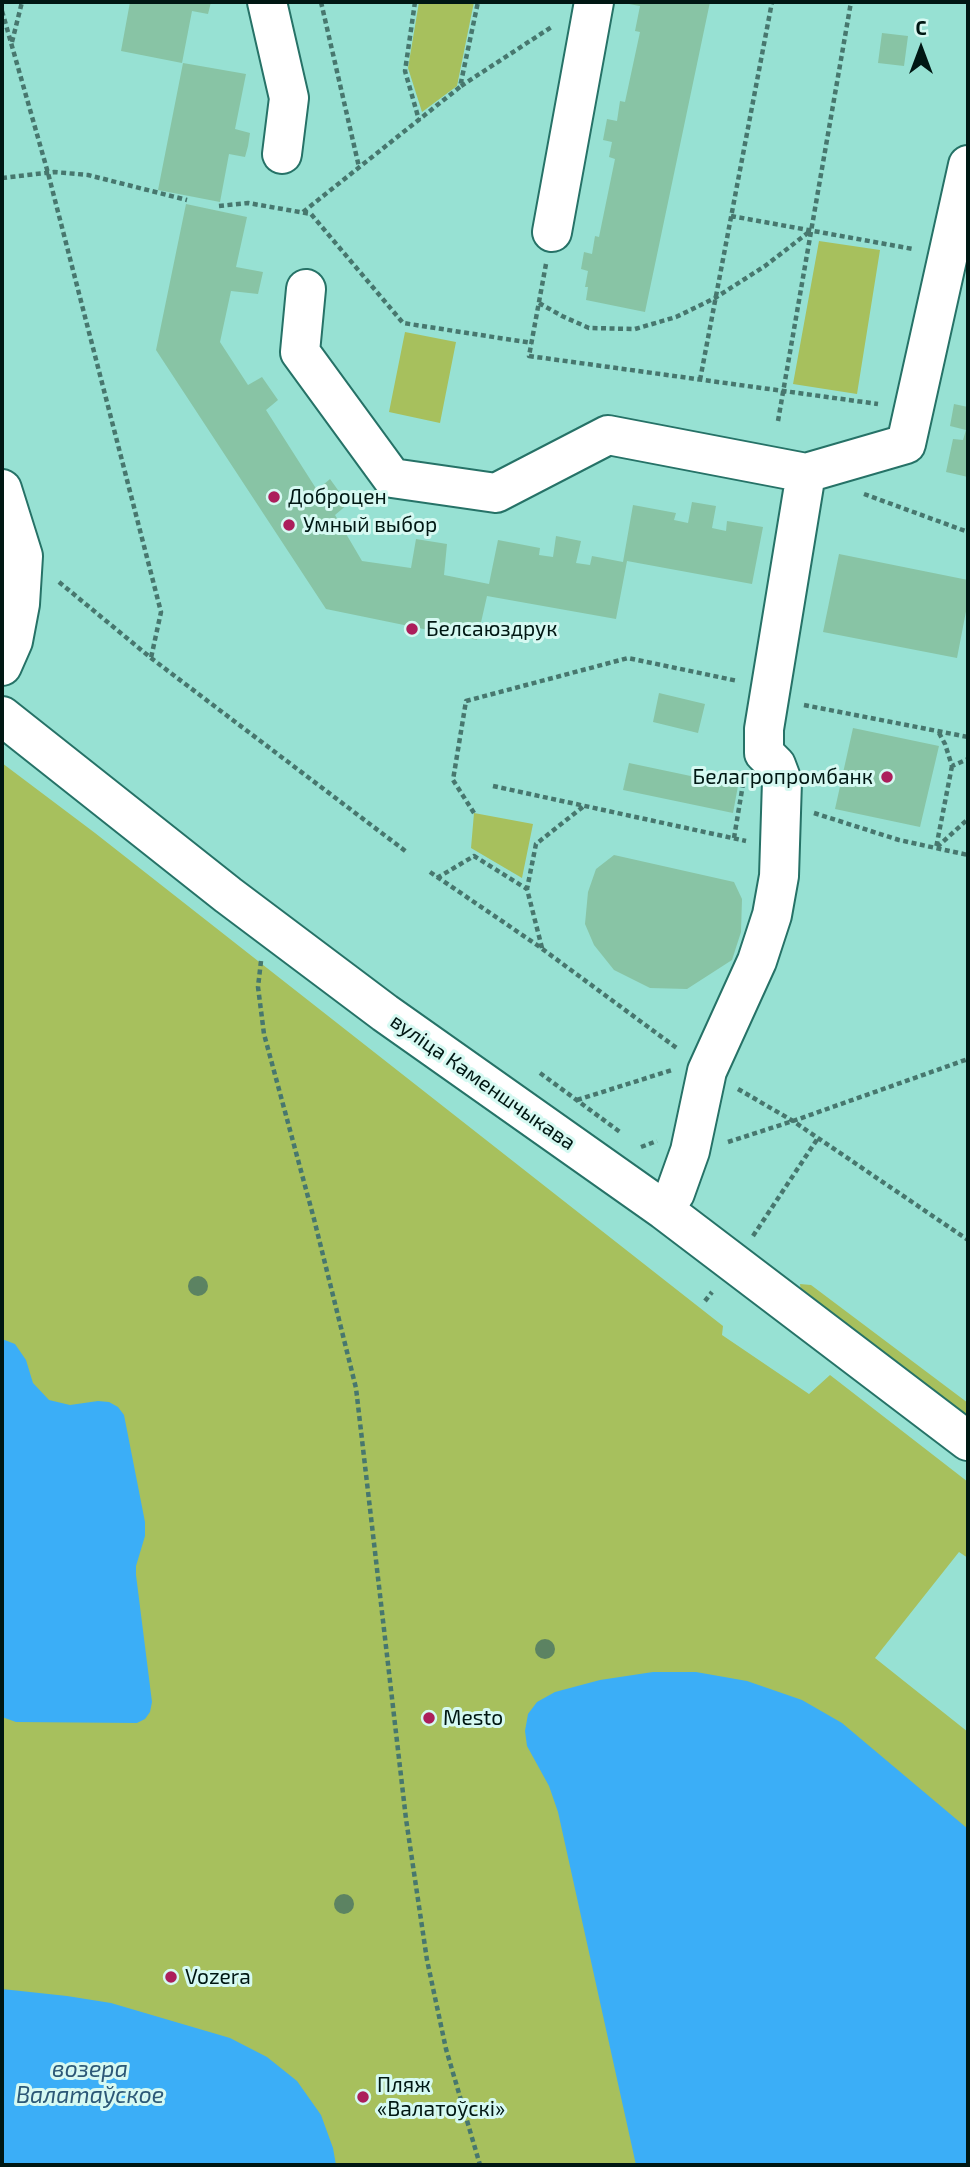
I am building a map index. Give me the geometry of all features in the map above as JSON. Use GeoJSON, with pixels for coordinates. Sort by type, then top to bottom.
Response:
{"type":"FeatureCollection","features":[{"type":"Feature","properties":{"kind":"street"},"geometry":{"type":"LineString","coordinates":[[267,2],[289,98],[282,154]]}},
{"type":"Feature","properties":{"kind":"street"},"geometry":{"type":"LineString","coordinates":[[552,232],[594,2]]}},
{"type":"Feature","properties":{"kind":"street"},"geometry":{"type":"LineString","coordinates":[[306,289],[300,352],[391,478],[496,493],[608,435],[806,473],[906,444],[968,165]]}},
{"type":"Feature","properties":{"kind":"street"},"geometry":{"type":"LineString","coordinates":[[664,1210],[676,1193],[690,1151],[701,1066],[757,961],[772,915],[779,876],[782,781],[776,765],[764,753],[764,729],[806,473]]}},
{"type":"Feature","properties":{"kind":"street"},"geometry":{"type":"LineString","coordinates":[[2,489],[23,556],[20,604],[13,640],[2,666]]}},
{"type":"Feature","properties":{"kind":"street","name":"вуліца Каменшчыкава"},"geometry":{"type":"LineString","coordinates":[[2,716],[228,895],[354,989],[664,1210],[968,1441]]}},
{"type":"Feature","properties":{"kind":"path"},"geometry":{"type":"LineString","coordinates":[[11,45],[22,2]]}},
{"type":"Feature","properties":{"kind":"path"},"geometry":{"type":"LineString","coordinates":[[321,2],[359,167]]}},
{"type":"Feature","properties":{"kind":"path"},"geometry":{"type":"LineString","coordinates":[[415,2],[405,71],[419,120]]}},
{"type":"Feature","properties":{"kind":"path"},"geometry":{"type":"LineString","coordinates":[[460,87],[478,2]]}},
{"type":"Feature","properties":{"kind":"path"},"geometry":{"type":"LineString","coordinates":[[700,380],[772,2]]}},
{"type":"Feature","properties":{"kind":"path"},"geometry":{"type":"LineString","coordinates":[[778,421],[851,2]]}},
{"type":"Feature","properties":{"kind":"path"},"geometry":{"type":"LineString","coordinates":[[2,11],[48,173],[161,612],[152,658]]}},
{"type":"Feature","properties":{"kind":"path"},"geometry":{"type":"LineString","coordinates":[[302,212],[460,87],[557,23]]}},
{"type":"Feature","properties":{"kind":"path"},"geometry":{"type":"LineString","coordinates":[[2,178],[48,173],[88,175],[187,200]]}},
{"type":"Feature","properties":{"kind":"path"},"geometry":{"type":"LineString","coordinates":[[219,206],[248,203],[311,214],[403,323],[531,343]]}},
{"type":"Feature","properties":{"kind":"path"},"geometry":{"type":"LineString","coordinates":[[731,216],[919,250]]}},
{"type":"Feature","properties":{"kind":"path"},"geometry":{"type":"LineString","coordinates":[[539,303],[589,328],[635,329],[676,317],[715,298],[765,266],[811,231]]}},
{"type":"Feature","properties":{"kind":"path"},"geometry":{"type":"LineString","coordinates":[[552,232],[529,356],[914,409]]}},
{"type":"Feature","properties":{"kind":"path"},"geometry":{"type":"LineString","coordinates":[[856,491],[968,532]]}},
{"type":"Feature","properties":{"kind":"path"},"geometry":{"type":"LineString","coordinates":[[59,582],[152,658],[408,853]]}},
{"type":"Feature","properties":{"kind":"path"},"geometry":{"type":"LineString","coordinates":[[474,813],[453,780],[466,701],[628,658],[771,690],[790,702],[968,737]]}},
{"type":"Feature","properties":{"kind":"path"},"geometry":{"type":"LineString","coordinates":[[936,848],[952,766],[945,744],[938,733]]}},
{"type":"Feature","properties":{"kind":"path"},"geometry":{"type":"LineString","coordinates":[[952,766],[968,759]]}},
{"type":"Feature","properties":{"kind":"path"},"geometry":{"type":"LineString","coordinates":[[734,838],[745,775]]}},
{"type":"Feature","properties":{"kind":"path"},"geometry":{"type":"LineString","coordinates":[[493,786],[734,838],[745,841],[754,849]]}},
{"type":"Feature","properties":{"kind":"path"},"geometry":{"type":"LineString","coordinates":[[543,949],[527,889],[536,844],[584,806]]}},
{"type":"Feature","properties":{"kind":"path"},"geometry":{"type":"LineString","coordinates":[[804,810],[899,840],[968,855]]}},
{"type":"Feature","properties":{"kind":"path"},"geometry":{"type":"LineString","coordinates":[[936,848],[968,818]]}},
{"type":"Feature","properties":{"kind":"path"},"geometry":{"type":"LineString","coordinates":[[437,878],[474,856],[527,889]]}},
{"type":"Feature","properties":{"kind":"path"},"geometry":{"type":"LineString","coordinates":[[430,872],[543,949],[701,1066],[793,1121],[968,1240]]}},
{"type":"Feature","properties":{"kind":"path"},"geometry":{"type":"LineString","coordinates":[[262,957],[258,987],[264,1034],[314,1219],[357,1398],[406,1819],[427,1960],[446,2049],[480,2165]]}},
{"type":"Feature","properties":{"kind":"path"},"geometry":{"type":"LineString","coordinates":[[633,1141],[654,1157],[690,1151],[793,1121],[968,1059]]}},
{"type":"Feature","properties":{"kind":"path"},"geometry":{"type":"LineString","coordinates":[[576,1100],[701,1066]]}},
{"type":"Feature","properties":{"kind":"path"},"geometry":{"type":"LineString","coordinates":[[540,1073],[624,1135]]}},
{"type":"Feature","properties":{"kind":"path"},"geometry":{"type":"LineString","coordinates":[[747,1245],[818,1138]]}},
{"type":"Feature","properties":{"kind":"path"},"geometry":{"type":"LineString","coordinates":[[705,1301],[715,1288]]}},
{"type":"Feature","properties":{"kind":"green space"},"geometry":{"type":"Polygon","coordinates":[[[419,2],[474,2],[457,86],[422,112],[408,68],[419,2]]]}},
{"type":"Feature","properties":{"kind":"green space"},"geometry":{"type":"Polygon","coordinates":[[[819,241],[880,250],[857,394],[793,384],[819,241]]]}},
{"type":"Feature","properties":{"kind":"green space"},"geometry":{"type":"Polygon","coordinates":[[[405,332],[456,342],[440,423],[389,412],[405,332]]]}},
{"type":"Feature","properties":{"kind":"green space"},"geometry":{"type":"Polygon","coordinates":[[[2,763],[723,1326],[722,1335],[809,1394],[830,1375],[968,1482],[968,1558],[959,1552],[875,1658],[968,1732],[968,2165],[2,2165],[2,763]]]}},
{"type":"Feature","properties":{"kind":"green space"},"geometry":{"type":"Polygon","coordinates":[[[474,813],[533,824],[522,878],[471,848],[474,813]]]}},
{"type":"Feature","properties":{"kind":"green space"},"geometry":{"type":"Polygon","coordinates":[[[800,1284],[811,1285],[968,1403],[968,1417],[801,1291],[800,1284]]]}},
{"type":"Feature","properties":{"kind":"water"},"geometry":{"type":"Polygon","coordinates":[[[2,1339],[15,1344],[26,1360],[33,1383],[49,1400],[70,1405],[109,1402],[118,1407],[124,1415],[145,1522],[145,1536],[136,1575],[152,1702],[145,1719],[137,1723],[16,1722],[2,1717],[2,1339]]]}},
{"type":"Feature","properties":{"kind":"water"},"geometry":{"type":"Polygon","coordinates":[[[653,1672],[696,1672],[747,1681],[802,1700],[842,1723],[968,1829],[968,2165],[636,2165],[558,1812],[549,1786],[527,1746],[525,1731],[528,1714],[537,1702],[555,1692],[600,1680],[653,1672]]]}},
{"type":"Feature","properties":{"kind":"water","name":"возера Валатаўское"},"geometry":{"type":"Polygon","coordinates":[[[2,1989],[111,2003],[230,2038],[267,2057],[297,2081],[321,2115],[336,2165],[2,2165],[2,1989]]]}},
{"type":"Feature","properties":{"kind":"building"},"geometry":{"type":"Polygon","coordinates":[[[130,2],[211,2],[208,14],[192,11],[182,63],[121,51],[130,2]]]}},
{"type":"Feature","properties":{"kind":"building"},"geometry":{"type":"Polygon","coordinates":[[[710,2],[645,312],[586,300],[588,271],[581,269],[584,252],[592,254],[595,236],[599,237],[615,159],[609,157],[612,142],[603,140],[607,119],[617,121],[620,101],[625,102],[640,32],[635,31],[640,6],[629,4],[710,2]]]}},
{"type":"Feature","properties":{"kind":"building"},"geometry":{"type":"Polygon","coordinates":[[[882,33],[908,36],[904,66],[878,63],[882,33]]]}},
{"type":"Feature","properties":{"kind":"building"},"geometry":{"type":"Polygon","coordinates":[[[183,63],[246,74],[235,129],[250,133],[248,146],[245,157],[229,154],[220,202],[158,190],[183,63]]]}},
{"type":"Feature","properties":{"kind":"building"},"geometry":{"type":"Polygon","coordinates":[[[186,204],[247,217],[236,267],[263,272],[258,294],[231,291],[220,342],[248,385],[262,377],[278,400],[266,410],[317,490],[330,479],[348,504],[335,515],[362,561],[411,568],[416,539],[447,544],[444,575],[489,584],[498,540],[540,548],[539,555],[553,557],[556,536],[581,541],[576,563],[590,565],[592,556],[623,562],[633,505],[676,513],[674,520],[688,523],[692,502],[716,506],[712,528],[726,531],[727,521],[763,527],[752,584],[627,561],[616,619],[487,596],[477,640],[326,609],[156,350],[186,204]]]}},
{"type":"Feature","properties":{"kind":"building"},"geometry":{"type":"Polygon","coordinates":[[[954,404],[968,407],[968,477],[946,472],[953,439],[963,440],[966,430],[950,426],[954,404]]]}},
{"type":"Feature","properties":{"kind":"building"},"geometry":{"type":"Polygon","coordinates":[[[839,554],[968,580],[968,601],[957,658],[823,632],[839,554]]]}},
{"type":"Feature","properties":{"kind":"building"},"geometry":{"type":"Polygon","coordinates":[[[659,693],[705,704],[698,733],[653,722],[659,693]]]}},
{"type":"Feature","properties":{"kind":"building","name":"Белагропромбанк"},"geometry":{"type":"Polygon","coordinates":[[[853,728],[939,746],[920,827],[835,809],[853,728]]]}},
{"type":"Feature","properties":{"kind":"building"},"geometry":{"type":"Polygon","coordinates":[[[629,763],[738,786],[733,813],[623,790],[629,763]]]}},
{"type":"Feature","properties":{"kind":"building"},"geometry":{"type":"Polygon","coordinates":[[[614,855],[734,882],[742,899],[741,932],[732,960],[687,989],[650,988],[614,970],[594,945],[585,924],[588,892],[596,869],[614,855]]]}},
{"type":"Feature","properties":{"kind":"place","name":"Доброцен"},"geometry":{"type":"Point","coordinates":[274,497]}},
{"type":"Feature","properties":{"kind":"place","name":"Умный выбор"},"geometry":{"type":"Point","coordinates":[289,525]}},
{"type":"Feature","properties":{"kind":"place","name":"Белсаюздрук"},"geometry":{"type":"Point","coordinates":[412,629]}},
{"type":"Feature","properties":{"kind":"place","name":"Белагропромбанк"},"geometry":{"type":"Point","coordinates":[887,777]}},
{"type":"Feature","properties":{"kind":"place","name":"Mesto"},"geometry":{"type":"Point","coordinates":[429,1718]}},
{"type":"Feature","properties":{"kind":"place","name":"Vozera"},"geometry":{"type":"Point","coordinates":[171,1977]}},
{"type":"Feature","properties":{"kind":"place","name":"Пляж «Валатоўскі»"},"geometry":{"type":"Point","coordinates":[363,2097]}}]}
